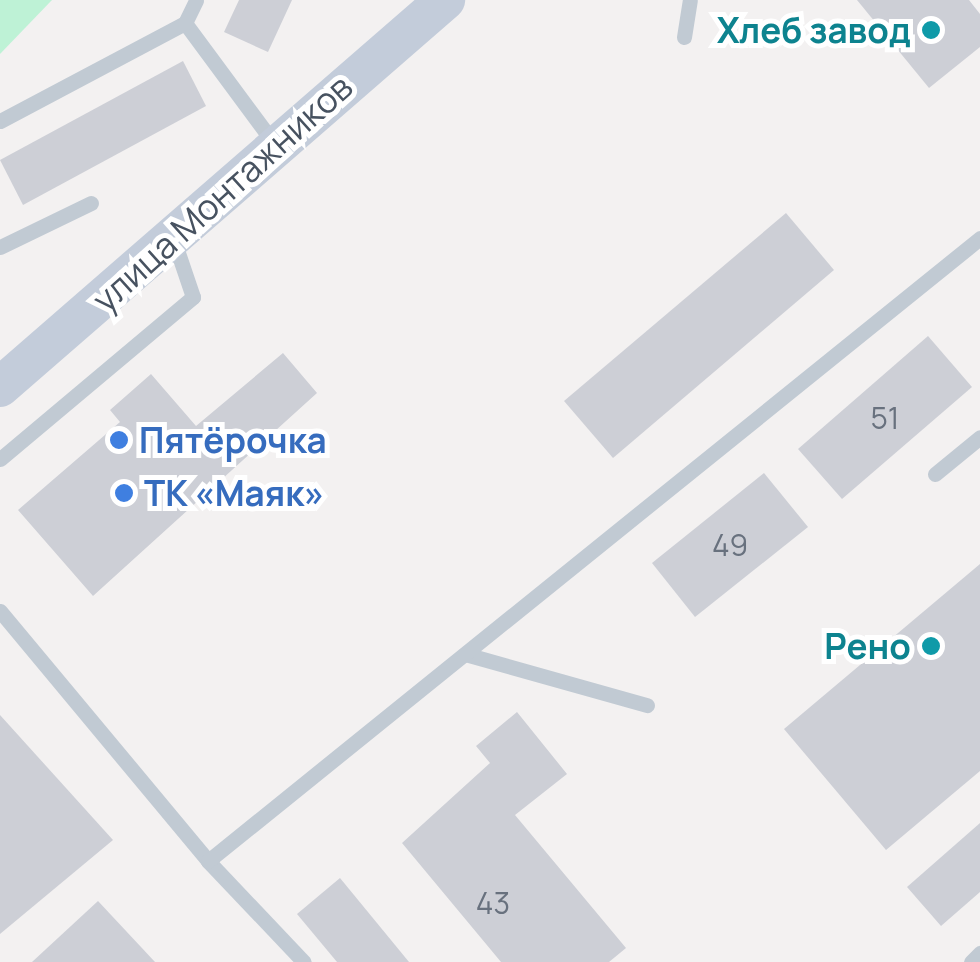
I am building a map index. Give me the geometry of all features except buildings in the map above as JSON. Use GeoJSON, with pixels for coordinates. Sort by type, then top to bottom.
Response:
{"type":"FeatureCollection","features":[{"type":"Feature","properties":{"kind":"street","name":"улица Монтажников"},"geometry":{"type":"LineString","coordinates":[[0,388],[174,238],[273,142],[446,0]]}},
{"type":"Feature","properties":{"kind":"lane"},"geometry":{"type":"LineString","coordinates":[[0,122],[185,23],[196,0]]}},
{"type":"Feature","properties":{"kind":"lane"},"geometry":{"type":"LineString","coordinates":[[684,37],[690,0]]}},
{"type":"Feature","properties":{"kind":"lane"},"geometry":{"type":"LineString","coordinates":[[185,23],[273,142]]}},
{"type":"Feature","properties":{"kind":"lane"},"geometry":{"type":"LineString","coordinates":[[0,247],[90,203]]}},
{"type":"Feature","properties":{"kind":"lane"},"geometry":{"type":"LineString","coordinates":[[0,459],[193,298],[174,238]]}},
{"type":"Feature","properties":{"kind":"lane"},"geometry":{"type":"LineString","coordinates":[[208,862],[980,238]]}},
{"type":"Feature","properties":{"kind":"lane"},"geometry":{"type":"LineString","coordinates":[[936,474],[980,437]]}},
{"type":"Feature","properties":{"kind":"lane"},"geometry":{"type":"LineString","coordinates":[[0,611],[208,862],[304,962]]}},
{"type":"Feature","properties":{"kind":"lane"},"geometry":{"type":"LineString","coordinates":[[464,654],[647,705]]}},
{"type":"Feature","properties":{"kind":"lane"},"geometry":{"type":"LineString","coordinates":[[971,962],[980,954]]}},
{"type":"Feature","properties":{"kind":"green space"},"geometry":{"type":"Polygon","coordinates":[[[0,0],[52,0],[0,54],[0,0]]]}},
{"type":"Feature","properties":{"kind":"place","name":"Хлеб завод"},"geometry":{"type":"Point","coordinates":[931,30]}},
{"type":"Feature","properties":{"kind":"place","name":"Пятёрочка"},"geometry":{"type":"Point","coordinates":[119,440]}},
{"type":"Feature","properties":{"kind":"place","name":"ТК «Маяк»"},"geometry":{"type":"Point","coordinates":[124,493]}},
{"type":"Feature","properties":{"kind":"place","name":"Рено"},"geometry":{"type":"Point","coordinates":[931,646]}}]}
